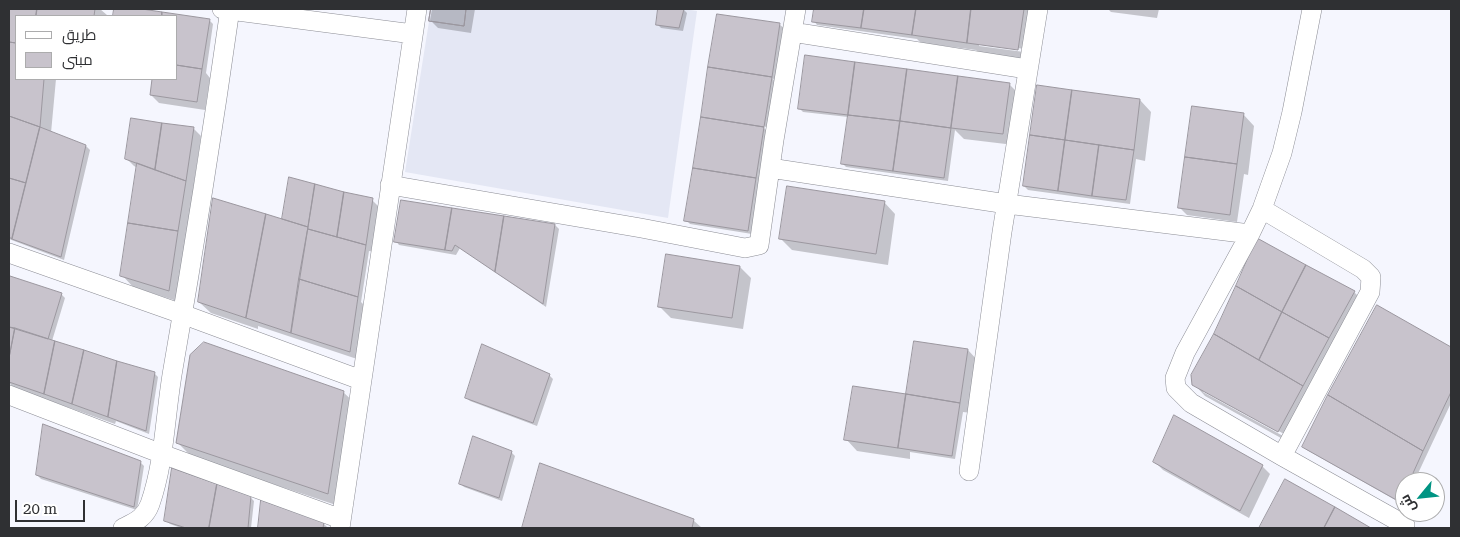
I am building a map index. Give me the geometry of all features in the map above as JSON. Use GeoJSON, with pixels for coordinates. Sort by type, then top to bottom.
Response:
{"type":"FeatureCollection","features":[{"type":"Feature","properties":{"kind":"street"},"geometry":{"type":"LineString","coordinates":[[123,528],[140,520],[149,505],[162,454],[168,392],[182,314],[228,9],[413,34]]}},
{"type":"Feature","properties":{"kind":"street"},"geometry":{"type":"LineString","coordinates":[[9,395],[341,524],[417,9]]}},
{"type":"Feature","properties":{"kind":"street"},"geometry":{"type":"LineString","coordinates":[[390,185],[631,226],[745,248],[759,245],[796,9]]}},
{"type":"Feature","properties":{"kind":"street"},"geometry":{"type":"LineString","coordinates":[[969,471],[1027,68],[1038,9]]}},
{"type":"Feature","properties":{"kind":"street"},"geometry":{"type":"LineString","coordinates":[[1312,9],[1282,153],[1262,208],[1250,234],[1185,353],[1175,378],[1176,388],[1191,403],[1405,525]]}},
{"type":"Feature","properties":{"kind":"street"},"geometry":{"type":"LineString","coordinates":[[792,32],[1027,68]]}},
{"type":"Feature","properties":{"kind":"street"},"geometry":{"type":"LineString","coordinates":[[770,168],[1007,204],[1250,234]]}},
{"type":"Feature","properties":{"kind":"street"},"geometry":{"type":"LineString","coordinates":[[1262,208],[1363,269],[1371,277],[1370,292],[1282,456]]}},
{"type":"Feature","properties":{"kind":"street"},"geometry":{"type":"LineString","coordinates":[[9,253],[361,380]]}},
{"type":"Feature","properties":{"kind":"shaded area"},"geometry":{"type":"Polygon","coordinates":[[[431,9],[685,9],[697,11],[668,218],[405,172],[431,9]]]}},
{"type":"Feature","properties":{"kind":"building"},"geometry":{"type":"Polygon","coordinates":[[[9,9],[37,9],[36,15],[15,15],[15,43],[9,42],[9,9]]]}},
{"type":"Feature","properties":{"kind":"building"},"geometry":{"type":"Polygon","coordinates":[[[37,9],[95,9],[94,15],[36,15],[37,9]]]}},
{"type":"Feature","properties":{"kind":"building"},"geometry":{"type":"Polygon","coordinates":[[[114,9],[142,9],[162,12],[162,15],[113,15],[114,9]]]}},
{"type":"Feature","properties":{"kind":"building"},"geometry":{"type":"Polygon","coordinates":[[[431,9],[466,9],[464,26],[429,21],[431,9]]]}},
{"type":"Feature","properties":{"kind":"building"},"geometry":{"type":"Polygon","coordinates":[[[431,9],[466,9],[464,26],[429,21],[431,9]]]}},
{"type":"Feature","properties":{"kind":"building"},"geometry":{"type":"Polygon","coordinates":[[[658,9],[684,9],[679,28],[656,25],[658,9]]]}},
{"type":"Feature","properties":{"kind":"building"},"geometry":{"type":"Polygon","coordinates":[[[814,9],[864,9],[861,28],[812,22],[814,9]]]}},
{"type":"Feature","properties":{"kind":"building"},"geometry":{"type":"Polygon","coordinates":[[[864,9],[916,9],[912,35],[861,28],[864,9]]]}},
{"type":"Feature","properties":{"kind":"building"},"geometry":{"type":"Polygon","coordinates":[[[916,9],[971,9],[967,43],[912,35],[916,9]]]}},
{"type":"Feature","properties":{"kind":"building"},"geometry":{"type":"Polygon","coordinates":[[[971,9],[1024,9],[1018,50],[967,43],[971,9]]]}},
{"type":"Feature","properties":{"kind":"building"},"geometry":{"type":"Polygon","coordinates":[[[162,12],[210,19],[202,69],[178,65],[178,15],[162,15],[162,12]]]}},
{"type":"Feature","properties":{"kind":"building"},"geometry":{"type":"Polygon","coordinates":[[[717,14],[780,23],[772,77],[708,67],[717,14]]]}},
{"type":"Feature","properties":{"kind":"building"},"geometry":{"type":"Polygon","coordinates":[[[9,42],[15,43],[15,80],[44,80],[40,127],[9,116],[9,42]]]}},
{"type":"Feature","properties":{"kind":"building"},"geometry":{"type":"Polygon","coordinates":[[[805,55],[855,62],[848,115],[798,109],[805,55]]]}},
{"type":"Feature","properties":{"kind":"building"},"geometry":{"type":"Polygon","coordinates":[[[855,62],[907,69],[900,121],[848,115],[855,62]]]}},
{"type":"Feature","properties":{"kind":"building"},"geometry":{"type":"Polygon","coordinates":[[[178,65],[202,69],[197,102],[150,95],[152,80],[178,80],[178,65]]]}},
{"type":"Feature","properties":{"kind":"building"},"geometry":{"type":"Polygon","coordinates":[[[708,67],[772,77],[764,127],[701,117],[708,67]]]}},
{"type":"Feature","properties":{"kind":"building"},"geometry":{"type":"Polygon","coordinates":[[[907,69],[958,76],[951,128],[900,121],[907,69]]]}},
{"type":"Feature","properties":{"kind":"building"},"geometry":{"type":"Polygon","coordinates":[[[958,76],[1010,83],[1003,134],[951,128],[958,76]]]}},
{"type":"Feature","properties":{"kind":"building"},"geometry":{"type":"Polygon","coordinates":[[[1037,85],[1072,90],[1065,140],[1030,135],[1037,85]]]}},
{"type":"Feature","properties":{"kind":"building"},"geometry":{"type":"Polygon","coordinates":[[[1072,90],[1140,99],[1134,150],[1065,140],[1072,90]]]}},
{"type":"Feature","properties":{"kind":"building"},"geometry":{"type":"Polygon","coordinates":[[[1192,106],[1244,113],[1237,164],[1185,157],[1192,106]]]}},
{"type":"Feature","properties":{"kind":"building"},"geometry":{"type":"Polygon","coordinates":[[[848,115],[900,121],[893,171],[841,164],[848,115]]]}},
{"type":"Feature","properties":{"kind":"building"},"geometry":{"type":"Polygon","coordinates":[[[9,116],[40,127],[26,183],[9,178],[9,116]]]}},
{"type":"Feature","properties":{"kind":"building"},"geometry":{"type":"Polygon","coordinates":[[[701,117],[764,127],[756,178],[693,168],[701,117]]]}},
{"type":"Feature","properties":{"kind":"building"},"geometry":{"type":"Polygon","coordinates":[[[131,118],[162,123],[155,170],[125,159],[131,118]]]}},
{"type":"Feature","properties":{"kind":"building"},"geometry":{"type":"Polygon","coordinates":[[[900,121],[951,128],[944,178],[893,171],[900,121]]]}},
{"type":"Feature","properties":{"kind":"building"},"geometry":{"type":"Polygon","coordinates":[[[162,123],[194,127],[186,181],[155,170],[162,123]]]}},
{"type":"Feature","properties":{"kind":"building"},"geometry":{"type":"Polygon","coordinates":[[[40,127],[86,145],[61,257],[12,239],[40,127]]]}},
{"type":"Feature","properties":{"kind":"building"},"geometry":{"type":"Polygon","coordinates":[[[1030,135],[1065,140],[1058,191],[1023,186],[1030,135]]]}},
{"type":"Feature","properties":{"kind":"building"},"geometry":{"type":"Polygon","coordinates":[[[1065,140],[1099,145],[1092,196],[1058,191],[1065,140]]]}},
{"type":"Feature","properties":{"kind":"building"},"geometry":{"type":"Polygon","coordinates":[[[1099,145],[1134,150],[1126,200],[1092,196],[1099,145]]]}},
{"type":"Feature","properties":{"kind":"building"},"geometry":{"type":"Polygon","coordinates":[[[1185,157],[1237,164],[1230,215],[1178,208],[1185,157]]]}},
{"type":"Feature","properties":{"kind":"building"},"geometry":{"type":"Polygon","coordinates":[[[137,163],[186,181],[178,231],[128,223],[137,163]]]}},
{"type":"Feature","properties":{"kind":"building"},"geometry":{"type":"Polygon","coordinates":[[[693,168],[756,178],[748,231],[684,221],[693,168]]]}},
{"type":"Feature","properties":{"kind":"building"},"geometry":{"type":"Polygon","coordinates":[[[289,177],[315,184],[308,227],[282,219],[289,177]]]}},
{"type":"Feature","properties":{"kind":"building"},"geometry":{"type":"Polygon","coordinates":[[[9,178],[26,183],[12,239],[9,237],[9,178]]]}},
{"type":"Feature","properties":{"kind":"building"},"geometry":{"type":"Polygon","coordinates":[[[315,184],[344,192],[337,237],[308,229],[315,184]]]}},
{"type":"Feature","properties":{"kind":"building"},"geometry":{"type":"Polygon","coordinates":[[[787,186],[885,201],[876,254],[779,239],[787,186]]]}},
{"type":"Feature","properties":{"kind":"building"},"geometry":{"type":"Polygon","coordinates":[[[344,192],[373,198],[366,245],[337,237],[344,192]]]}},
{"type":"Feature","properties":{"kind":"building"},"geometry":{"type":"Polygon","coordinates":[[[213,198],[266,214],[246,318],[198,302],[213,198]]]}},
{"type":"Feature","properties":{"kind":"building"},"geometry":{"type":"Polygon","coordinates":[[[401,200],[452,208],[445,250],[394,242],[401,200]]]}},
{"type":"Feature","properties":{"kind":"building"},"geometry":{"type":"Polygon","coordinates":[[[452,208],[504,216],[495,272],[455,245],[452,251],[445,250],[452,208]]]}},
{"type":"Feature","properties":{"kind":"building"},"geometry":{"type":"Polygon","coordinates":[[[266,214],[308,227],[291,333],[246,318],[266,214]]]}},
{"type":"Feature","properties":{"kind":"building"},"geometry":{"type":"Polygon","coordinates":[[[504,216],[555,224],[543,304],[495,272],[504,216]]]}},
{"type":"Feature","properties":{"kind":"building"},"geometry":{"type":"Polygon","coordinates":[[[128,223],[178,231],[169,291],[120,276],[128,223]]]}},
{"type":"Feature","properties":{"kind":"building"},"geometry":{"type":"Polygon","coordinates":[[[308,229],[366,245],[358,297],[299,279],[308,229]]]}},
{"type":"Feature","properties":{"kind":"building"},"geometry":{"type":"Polygon","coordinates":[[[1257,238],[1306,265],[1282,312],[1236,286],[1257,238]]]}},
{"type":"Feature","properties":{"kind":"building"},"geometry":{"type":"Polygon","coordinates":[[[666,254],[740,266],[732,318],[658,307],[666,254]]]}},
{"type":"Feature","properties":{"kind":"building"},"geometry":{"type":"Polygon","coordinates":[[[1306,265],[1355,291],[1329,338],[1282,312],[1306,265]]]}},
{"type":"Feature","properties":{"kind":"building"},"geometry":{"type":"Polygon","coordinates":[[[10,276],[62,293],[48,339],[9,327],[10,276]]]}},
{"type":"Feature","properties":{"kind":"building"},"geometry":{"type":"Polygon","coordinates":[[[299,279],[358,297],[350,352],[291,333],[299,279]]]}},
{"type":"Feature","properties":{"kind":"building"},"geometry":{"type":"Polygon","coordinates":[[[1236,286],[1282,312],[1259,360],[1214,334],[1236,286]]]}},
{"type":"Feature","properties":{"kind":"building"},"geometry":{"type":"Polygon","coordinates":[[[1377,305],[1451,347],[1451,392],[1423,451],[1328,395],[1377,305]]]}},
{"type":"Feature","properties":{"kind":"building"},"geometry":{"type":"Polygon","coordinates":[[[1282,312],[1329,338],[1303,386],[1259,360],[1282,312]]]}},
{"type":"Feature","properties":{"kind":"building"},"geometry":{"type":"Polygon","coordinates":[[[9,327],[15,328],[9,358],[9,327]]]}},
{"type":"Feature","properties":{"kind":"building"},"geometry":{"type":"Polygon","coordinates":[[[15,328],[55,341],[44,394],[9,382],[9,358],[15,328]]]}},
{"type":"Feature","properties":{"kind":"building"},"geometry":{"type":"Polygon","coordinates":[[[1214,334],[1303,386],[1278,432],[1192,385],[1191,375],[1214,334]]]}},
{"type":"Feature","properties":{"kind":"building"},"geometry":{"type":"Polygon","coordinates":[[[55,341],[84,350],[72,404],[44,394],[55,341]]]}},
{"type":"Feature","properties":{"kind":"building"},"geometry":{"type":"Polygon","coordinates":[[[914,341],[968,349],[960,403],[906,394],[914,341]]]}},
{"type":"Feature","properties":{"kind":"building"},"geometry":{"type":"Polygon","coordinates":[[[204,342],[344,391],[328,494],[176,443],[190,355],[204,342]]]}},
{"type":"Feature","properties":{"kind":"building"},"geometry":{"type":"Polygon","coordinates":[[[482,344],[550,374],[533,423],[465,398],[482,344]]]}},
{"type":"Feature","properties":{"kind":"building"},"geometry":{"type":"Polygon","coordinates":[[[84,350],[117,361],[108,417],[72,404],[84,350]]]}},
{"type":"Feature","properties":{"kind":"building"},"geometry":{"type":"Polygon","coordinates":[[[117,361],[155,372],[146,431],[108,417],[117,361]]]}},
{"type":"Feature","properties":{"kind":"building"},"geometry":{"type":"Polygon","coordinates":[[[853,386],[906,394],[898,448],[844,440],[853,386]]]}},
{"type":"Feature","properties":{"kind":"building"},"geometry":{"type":"Polygon","coordinates":[[[906,394],[960,403],[952,456],[898,448],[906,394]]]}},
{"type":"Feature","properties":{"kind":"building"},"geometry":{"type":"Polygon","coordinates":[[[1328,395],[1423,451],[1414,472],[1395,472],[1395,499],[1302,447],[1328,395]]]}},
{"type":"Feature","properties":{"kind":"building"},"geometry":{"type":"Polygon","coordinates":[[[1174,415],[1263,465],[1240,511],[1153,462],[1174,415]]]}},
{"type":"Feature","properties":{"kind":"building"},"geometry":{"type":"Polygon","coordinates":[[[43,424],[141,461],[134,507],[36,475],[43,424]]]}},
{"type":"Feature","properties":{"kind":"building"},"geometry":{"type":"Polygon","coordinates":[[[473,436],[512,451],[499,498],[459,484],[473,436]]]}},
{"type":"Feature","properties":{"kind":"building"},"geometry":{"type":"Polygon","coordinates":[[[540,463],[694,519],[692,528],[522,528],[540,463]]]}},
{"type":"Feature","properties":{"kind":"building"},"geometry":{"type":"Polygon","coordinates":[[[172,468],[217,484],[209,528],[186,528],[164,521],[172,468]]]}},
{"type":"Feature","properties":{"kind":"building"},"geometry":{"type":"Polygon","coordinates":[[[1285,479],[1335,507],[1324,528],[1259,528],[1285,479]]]}},
{"type":"Feature","properties":{"kind":"building"},"geometry":{"type":"Polygon","coordinates":[[[217,484],[251,496],[248,528],[209,528],[217,484]]]}},
{"type":"Feature","properties":{"kind":"building"},"geometry":{"type":"Polygon","coordinates":[[[261,500],[324,522],[323,528],[258,528],[261,500]]]}},
{"type":"Feature","properties":{"kind":"building"},"geometry":{"type":"Polygon","coordinates":[[[1335,507],[1371,528],[1324,528],[1335,507]]]}}]}
